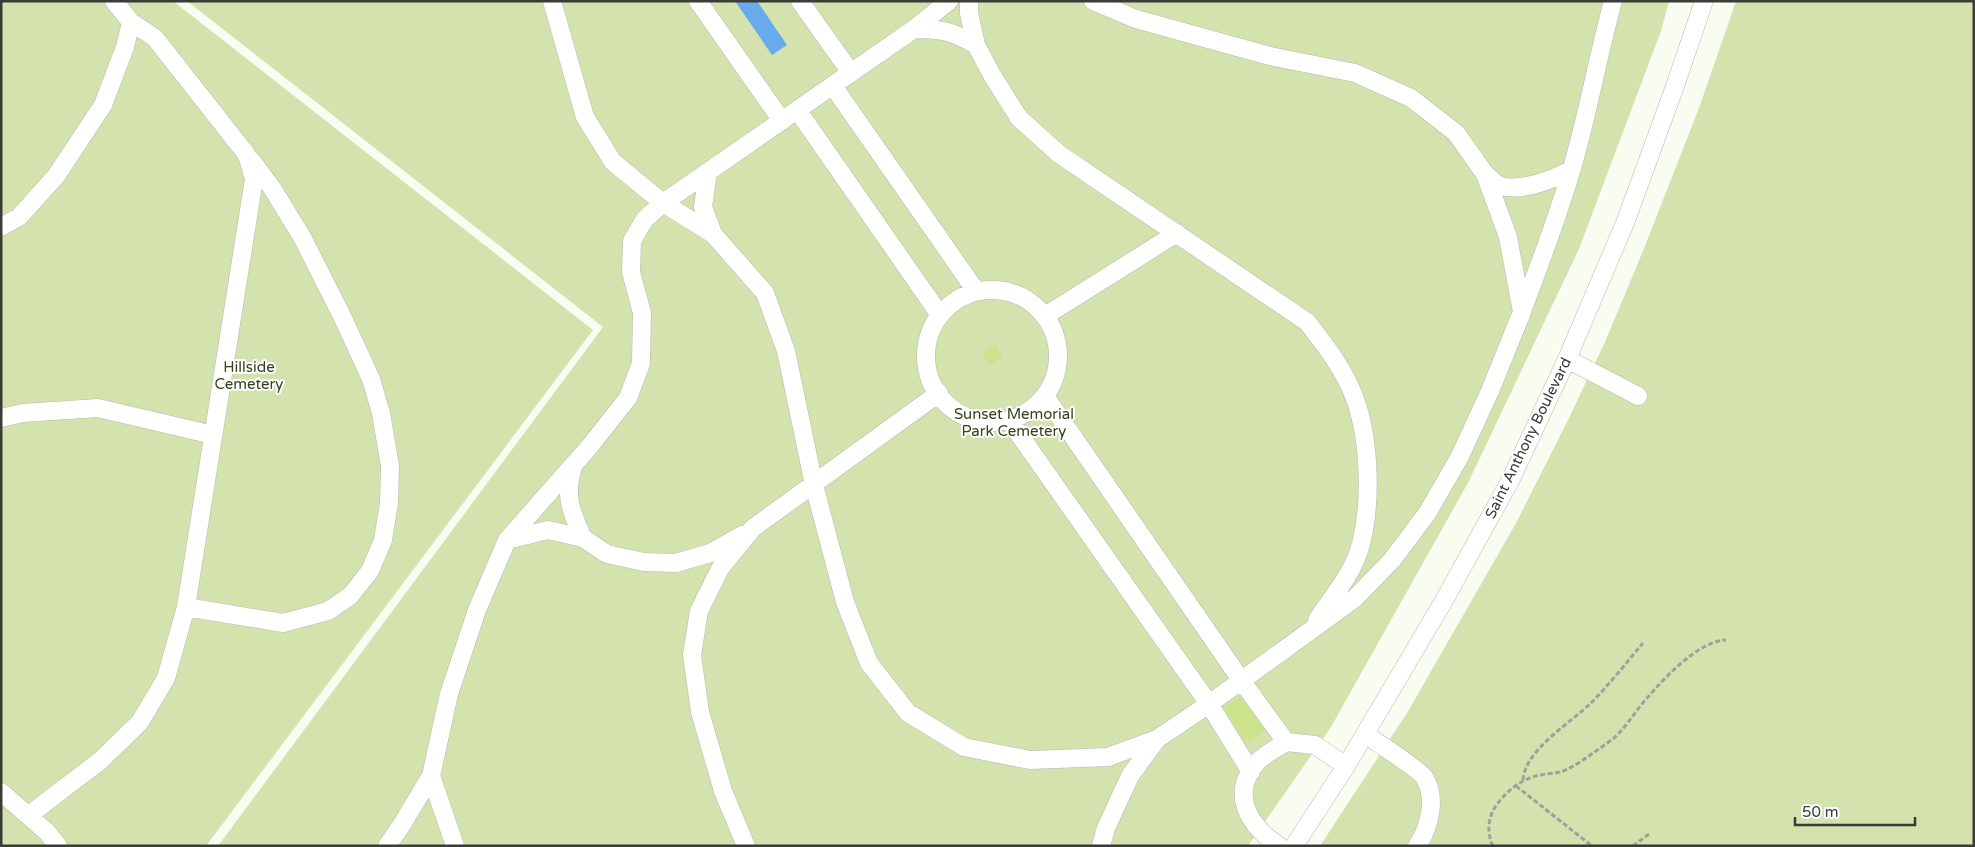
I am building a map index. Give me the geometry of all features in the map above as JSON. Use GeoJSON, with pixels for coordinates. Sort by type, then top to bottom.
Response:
{"type":"FeatureCollection","features":[{"type":"Feature","properties":{"kind":"street"},"geometry":{"type":"LineString","coordinates":[[114,1],[132,22],[155,38],[272,188],[302,236],[371,379],[381,413],[390,466],[389,503],[383,540],[370,571],[350,596],[328,611],[283,623],[186,607]]}},
{"type":"Feature","properties":{"kind":"street"},"geometry":{"type":"LineString","coordinates":[[552,1],[585,117],[612,162],[663,203],[713,234],[765,293],[786,350],[814,485],[844,602],[869,663],[908,713],[964,747],[1030,760],[1108,757],[1157,738],[1209,704],[1354,598],[1392,560],[1428,512],[1460,456],[1490,391],[1522,312],[1572,168],[1592,94],[1613,1]]}},
{"type":"Feature","properties":{"kind":"street"},"geometry":{"type":"LineString","coordinates":[[698,1],[782,121]]}},
{"type":"Feature","properties":{"kind":"street"},"geometry":{"type":"LineString","coordinates":[[800,1],[851,73]]}},
{"type":"Feature","properties":{"kind":"street"},"geometry":{"type":"LineString","coordinates":[[387,846],[431,776],[449,694],[477,610],[507,540],[574,464],[628,398],[641,363],[642,313],[631,272],[632,240],[645,219],[663,203],[798,111],[914,29],[949,1]]}},
{"type":"Feature","properties":{"kind":"street"},"geometry":{"type":"LineString","coordinates":[[969,1],[969,12],[976,45],[1019,118],[1059,154],[1177,232],[1307,322],[1333,354],[1352,391],[1364,436],[1369,493],[1361,545],[1346,578],[1310,630]]}},
{"type":"Feature","properties":{"kind":"street"},"geometry":{"type":"LineString","coordinates":[[1093,1],[1136,20],[1251,51],[1355,73],[1411,98],[1456,133],[1485,174],[1508,237],[1522,312]]}},
{"type":"Feature","properties":{"kind":"street","name":"Saint Anthony Boulevard"},"geometry":{"type":"LineString","coordinates":[[1294,846],[1346,766],[1442,604],[1506,489],[1566,359],[1625,222],[1704,1]]}},
{"type":"Feature","properties":{"kind":"street"},"geometry":{"type":"LineString","coordinates":[[1,240],[18,217],[56,176],[103,105],[132,22]]}},
{"type":"Feature","properties":{"kind":"street"},"geometry":{"type":"LineString","coordinates":[[914,29],[941,29],[960,36],[976,45]]}},
{"type":"Feature","properties":{"kind":"street"},"geometry":{"type":"LineString","coordinates":[[833,86],[976,291]]}},
{"type":"Feature","properties":{"kind":"street"},"geometry":{"type":"LineString","coordinates":[[798,111],[940,315]]}},
{"type":"Feature","properties":{"kind":"street"},"geometry":{"type":"LineString","coordinates":[[28,815],[101,760],[140,722],[166,678],[186,607],[254,179],[247,155]]}},
{"type":"Feature","properties":{"kind":"street"},"geometry":{"type":"LineString","coordinates":[[1485,174],[1500,186],[1523,187],[1557,178],[1572,168]]}},
{"type":"Feature","properties":{"kind":"street"},"geometry":{"type":"LineString","coordinates":[[708,172],[703,207],[713,234]]}},
{"type":"Feature","properties":{"kind":"street"},"geometry":{"type":"LineString","coordinates":[[1,227],[18,217]]}},
{"type":"Feature","properties":{"kind":"street"},"geometry":{"type":"LineString","coordinates":[[1045,316],[1177,232]]}},
{"type":"Feature","properties":{"kind":"street"},"geometry":{"type":"LineString","coordinates":[[996,290],[1018,295],[1034,305],[1045,316],[1052,328],[1058,356],[1051,386],[1045,396],[1028,412],[1009,420],[986,422],[966,416],[947,404],[931,382],[926,350],[930,332],[940,315],[953,302],[976,291],[996,290]]}},
{"type":"Feature","properties":{"kind":"street"},"geometry":{"type":"LineString","coordinates":[[1566,359],[1638,396]]}},
{"type":"Feature","properties":{"kind":"street"},"geometry":{"type":"LineString","coordinates":[[507,540],[548,530],[583,538],[607,554],[644,562],[676,563],[710,554],[753,528],[814,485],[939,392]]}},
{"type":"Feature","properties":{"kind":"street"},"geometry":{"type":"LineString","coordinates":[[1045,396],[1286,742]]}},
{"type":"Feature","properties":{"kind":"street"},"geometry":{"type":"LineString","coordinates":[[1,418],[23,413],[98,408],[213,435]]}},
{"type":"Feature","properties":{"kind":"street"},"geometry":{"type":"LineString","coordinates":[[1009,420],[1209,704],[1251,772]]}},
{"type":"Feature","properties":{"kind":"street"},"geometry":{"type":"LineString","coordinates":[[574,464],[568,483],[572,514],[583,538]]}},
{"type":"Feature","properties":{"kind":"street"},"geometry":{"type":"LineString","coordinates":[[746,846],[723,791],[700,712],[692,655],[699,611],[720,567],[753,528]]}},
{"type":"Feature","properties":{"kind":"street"},"geometry":{"type":"LineString","coordinates":[[1365,734],[1423,775],[1428,786],[1431,812],[1428,824],[1417,846]]}},
{"type":"Feature","properties":{"kind":"street"},"geometry":{"type":"LineString","coordinates":[[1101,846],[1106,828],[1130,776],[1157,738]]}},
{"type":"Feature","properties":{"kind":"street"},"geometry":{"type":"LineString","coordinates":[[1279,846],[1266,838],[1245,810],[1243,785],[1258,762],[1286,742],[1315,745],[1346,766]]}},
{"type":"Feature","properties":{"kind":"street"},"geometry":{"type":"LineString","coordinates":[[431,776],[455,846]]}},
{"type":"Feature","properties":{"kind":"street"},"geometry":{"type":"LineString","coordinates":[[1,792],[47,832],[58,846]]}},
{"type":"Feature","properties":{"kind":"path"},"geometry":{"type":"LineString","coordinates":[[1493,846],[1489,837],[1492,811],[1498,802],[1516,786],[1523,780],[1540,775],[1563,772],[1572,767],[1618,733],[1648,696],[1681,664],[1708,644],[1717,640],[1726,640]]}},
{"type":"Feature","properties":{"kind":"path"},"geometry":{"type":"LineString","coordinates":[[1523,780],[1524,771],[1556,731],[1590,704],[1643,643]]}},
{"type":"Feature","properties":{"kind":"path"},"geometry":{"type":"LineString","coordinates":[[1516,786],[1592,846]]}},
{"type":"Feature","properties":{"kind":"path"},"geometry":{"type":"LineString","coordinates":[[1633,846],[1649,834]]}},
{"type":"Feature","properties":{"kind":"green space","name":"Hillside Cemetery"},"geometry":{"type":"Polygon","coordinates":[[[1,1],[173,1],[593,330],[206,846],[1,846],[1,1]]]}},
{"type":"Feature","properties":{"kind":"green space","name":"Sunset Memorial Park Cemetery"},"geometry":{"type":"Polygon","coordinates":[[[187,1],[1669,1],[1661,31],[1579,249],[1469,481],[1331,727],[1248,846],[218,846],[603,327],[187,1]]]}},
{"type":"Feature","properties":{"kind":"green space"},"geometry":{"type":"Polygon","coordinates":[[[1736,1],[1974,1],[1974,846],[1320,846],[1407,713],[1515,525],[1568,420],[1605,342],[1643,251],[1699,108],[1736,1]]]}},
{"type":"Feature","properties":{"kind":"water"},"geometry":{"type":"Polygon","coordinates":[[[735,1],[757,1],[787,45],[772,55],[735,1]]]}},
{"type":"Feature","properties":{"kind":"building"},"geometry":{"type":"Polygon","coordinates":[[[995,345],[1003,357],[990,365],[982,353],[995,345]]]}},
{"type":"Feature","properties":{"kind":"building"},"geometry":{"type":"Polygon","coordinates":[[[1240,696],[1264,730],[1250,742],[1247,738],[1244,740],[1224,708],[1240,696]]]}}]}
